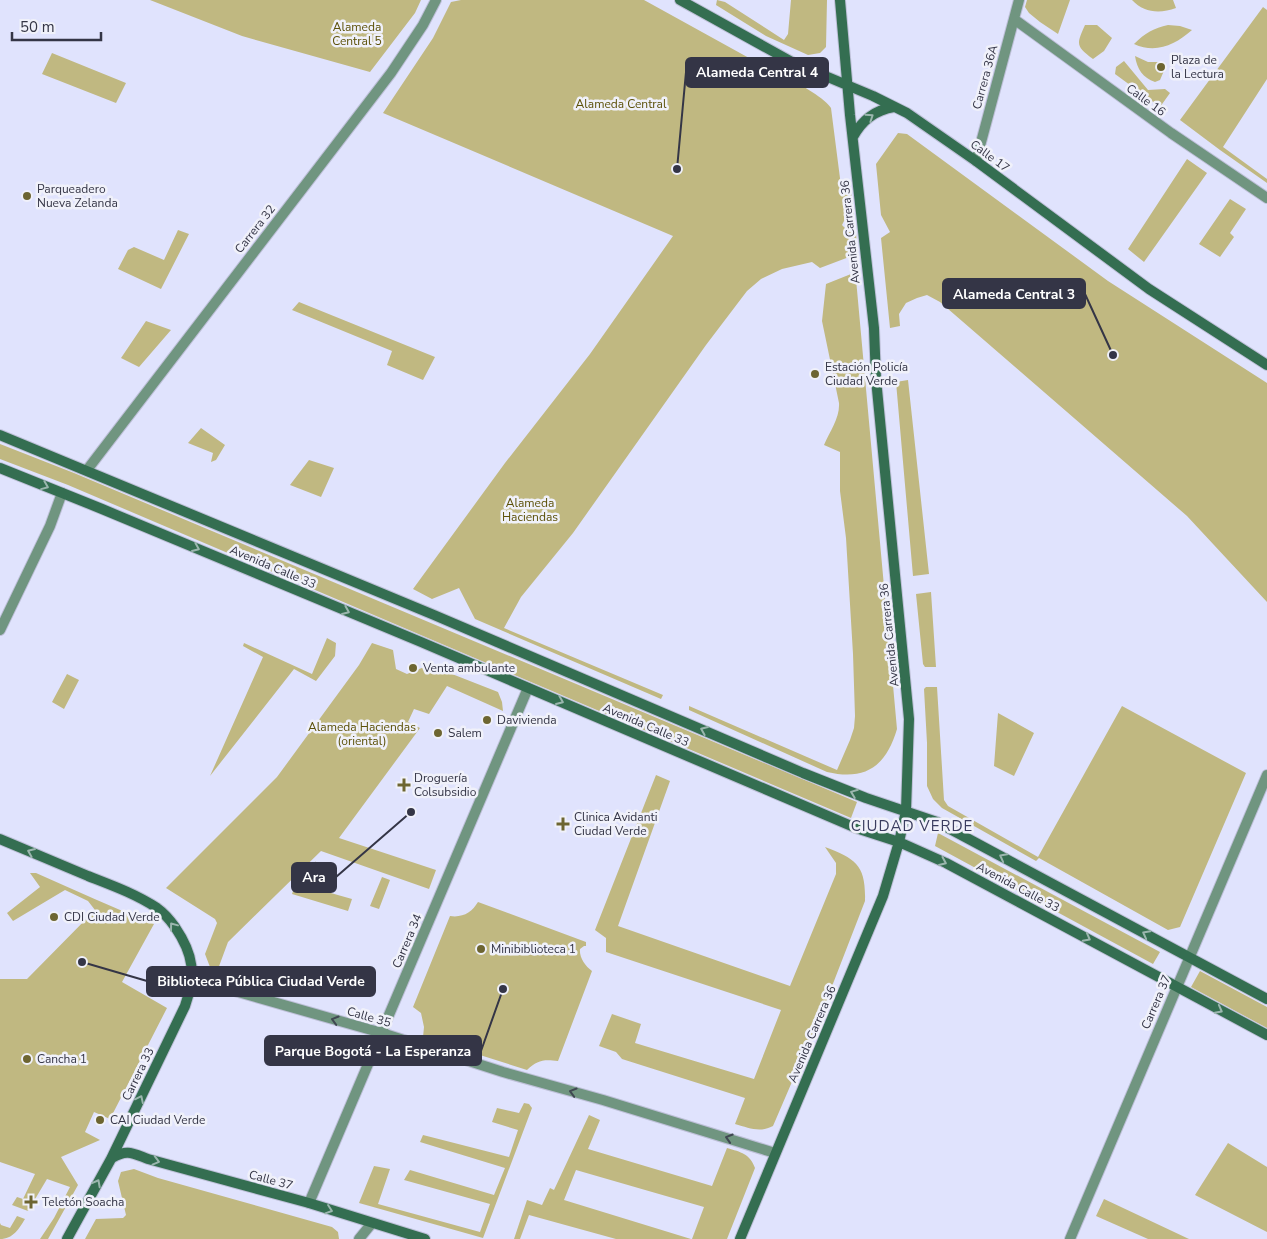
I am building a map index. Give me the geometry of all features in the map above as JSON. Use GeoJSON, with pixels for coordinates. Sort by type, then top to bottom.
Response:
{"type":"FeatureCollection","features":[{"type":"Feature","properties":{"kind":"main road","name":"Calle 17"},"geometry":{"type":"LineString","coordinates":[[680,0],[792,62],[873,96],[925,125],[1149,289],[1267,365]]}},
{"type":"Feature","properties":{"kind":"main road","name":"Avenida Carrera 36"},"geometry":{"type":"LineString","coordinates":[[740,1239],[883,896],[906,811],[908,700],[876,380],[874,328],[840,0]]}},
{"type":"Feature","properties":{"kind":"main road"},"geometry":{"type":"LineString","coordinates":[[853,137],[860,124],[866,118],[885,108],[894,107]]}},
{"type":"Feature","properties":{"kind":"main road","name":"Avenida Calle 33"},"geometry":{"type":"LineString","coordinates":[[0,435],[574,674],[803,773],[866,798],[937,822],[1267,999]]}},
{"type":"Feature","properties":{"kind":"main road","name":"Avenida Calle 33"},"geometry":{"type":"LineString","coordinates":[[0,468],[421,642],[856,828],[899,842],[966,873],[1267,1035]]}},
{"type":"Feature","properties":{"kind":"main road"},"geometry":{"type":"LineString","coordinates":[[0,839],[123,890],[158,908],[170,921],[187,948],[193,970]]}},
{"type":"Feature","properties":{"kind":"main road","name":"Carrera 33"},"geometry":{"type":"LineString","coordinates":[[68,1239],[111,1159],[185,1006],[192,986],[193,970]]}},
{"type":"Feature","properties":{"kind":"main road","name":"Calle 37"},"geometry":{"type":"LineString","coordinates":[[111,1159],[121,1153],[128,1152],[309,1203],[425,1239]]}},
{"type":"Feature","properties":{"kind":"street","name":"Carrera 32"},"geometry":{"type":"LineString","coordinates":[[87,470],[391,73],[423,25],[436,0]]}},
{"type":"Feature","properties":{"kind":"street","name":"Carrera 36A"},"geometry":{"type":"LineString","coordinates":[[976,161],[1018,0]]}},
{"type":"Feature","properties":{"kind":"street","name":"Calle 16"},"geometry":{"type":"LineString","coordinates":[[1014,19],[1171,133],[1267,198]]}},
{"type":"Feature","properties":{"kind":"street"},"geometry":{"type":"LineString","coordinates":[[0,630],[50,526],[62,493]]}},
{"type":"Feature","properties":{"kind":"street","name":"Carrera 34"},"geometry":{"type":"LineString","coordinates":[[309,1203],[528,688]]}},
{"type":"Feature","properties":{"kind":"street","name":"Carrera 37"},"geometry":{"type":"LineString","coordinates":[[1070,1239],[1267,775]]}},
{"type":"Feature","properties":{"kind":"street","name":"Calle 35"},"geometry":{"type":"LineString","coordinates":[[193,970],[207,982],[217,986],[382,1033],[503,1072],[603,1100],[775,1153]]}},
{"type":"Feature","properties":{"kind":"street"},"geometry":{"type":"LineString","coordinates":[[359,1239],[372,1223]]}},
{"type":"Feature","properties":{"kind":"green space","name":"Alameda Central 5"},"geometry":{"type":"Polygon","coordinates":[[[150,0],[421,0],[415,13],[370,72],[242,36],[150,0]]]}},
{"type":"Feature","properties":{"kind":"green space","name":"Alameda Central"},"geometry":{"type":"Polygon","coordinates":[[[461,0],[644,0],[778,74],[782,81],[795,82],[806,88],[819,96],[831,108],[841,186],[850,185],[854,215],[846,217],[842,225],[849,232],[856,231],[857,254],[820,268],[812,262],[782,269],[761,279],[747,291],[706,345],[573,533],[521,597],[504,628],[663,695],[661,699],[475,619],[459,588],[432,599],[413,589],[505,463],[590,354],[673,236],[383,113],[433,38],[451,2],[461,0]]]}},
{"type":"Feature","properties":{"kind":"green space"},"geometry":{"type":"Polygon","coordinates":[[[717,0],[725,2],[784,40],[788,34],[791,0],[827,0],[826,47],[820,53],[808,55],[766,36],[716,5],[717,0]]]}},
{"type":"Feature","properties":{"kind":"green space"},"geometry":{"type":"Polygon","coordinates":[[[1027,0],[1070,0],[1058,34],[1029,13],[1025,7],[1027,0]]]}},
{"type":"Feature","properties":{"kind":"green space"},"geometry":{"type":"Polygon","coordinates":[[[1132,0],[1173,0],[1176,8],[1158,12],[1147,10],[1132,0]]]}},
{"type":"Feature","properties":{"kind":"green space"},"geometry":{"type":"Polygon","coordinates":[[[1263,7],[1267,10],[1267,79],[1223,147],[1267,179],[1267,183],[1180,120],[1263,7]]]}},
{"type":"Feature","properties":{"kind":"green space"},"geometry":{"type":"Polygon","coordinates":[[[1085,25],[1097,25],[1112,38],[1104,51],[1093,59],[1079,45],[1085,25]]]}},
{"type":"Feature","properties":{"kind":"green space"},"geometry":{"type":"Polygon","coordinates":[[[1168,25],[1192,30],[1172,44],[1158,48],[1142,47],[1134,44],[1150,31],[1168,25]]]}},
{"type":"Feature","properties":{"kind":"green space"},"geometry":{"type":"Polygon","coordinates":[[[52,53],[126,83],[116,103],[42,74],[52,53]]]}},
{"type":"Feature","properties":{"kind":"green space"},"geometry":{"type":"Polygon","coordinates":[[[1135,56],[1148,62],[1163,62],[1166,66],[1160,80],[1155,82],[1144,75],[1137,65],[1135,56]]]}},
{"type":"Feature","properties":{"kind":"green space"},"geometry":{"type":"Polygon","coordinates":[[[1124,61],[1148,90],[1165,89],[1170,93],[1160,107],[1115,74],[1116,67],[1124,61]]]}},
{"type":"Feature","properties":{"kind":"green space"},"geometry":{"type":"Polygon","coordinates":[[[898,133],[907,134],[1108,281],[1267,383],[1267,602],[1187,516],[940,302],[927,295],[906,303],[899,314],[900,326],[890,328],[881,238],[890,232],[881,215],[876,164],[898,133]]]}},
{"type":"Feature","properties":{"kind":"green space"},"geometry":{"type":"Polygon","coordinates":[[[1187,159],[1207,173],[1144,262],[1128,249],[1187,159]]]}},
{"type":"Feature","properties":{"kind":"green space"},"geometry":{"type":"Polygon","coordinates":[[[1230,199],[1246,209],[1230,233],[1234,237],[1220,257],[1199,244],[1230,199]]]}},
{"type":"Feature","properties":{"kind":"green space"},"geometry":{"type":"Polygon","coordinates":[[[178,230],[189,234],[161,289],[118,269],[128,250],[134,247],[164,260],[178,230]]]}},
{"type":"Feature","properties":{"kind":"green space"},"geometry":{"type":"Polygon","coordinates":[[[851,274],[856,279],[897,729],[887,753],[872,768],[853,774],[841,774],[827,772],[689,710],[689,706],[837,770],[850,740],[855,716],[853,654],[846,538],[840,491],[840,452],[824,445],[836,419],[839,403],[822,321],[826,284],[851,274]]]}},
{"type":"Feature","properties":{"kind":"green space"},"geometry":{"type":"Polygon","coordinates":[[[299,302],[435,357],[423,380],[387,365],[392,351],[292,310],[299,302]]]}},
{"type":"Feature","properties":{"kind":"green space"},"geometry":{"type":"Polygon","coordinates":[[[146,321],[171,330],[139,367],[121,358],[146,321]]]}},
{"type":"Feature","properties":{"kind":"green space"},"geometry":{"type":"Polygon","coordinates":[[[908,380],[929,574],[913,576],[896,382],[908,380]]]}},
{"type":"Feature","properties":{"kind":"green space"},"geometry":{"type":"Polygon","coordinates":[[[201,428],[225,445],[216,460],[211,462],[213,453],[188,443],[201,428]]]}},
{"type":"Feature","properties":{"kind":"green space"},"geometry":{"type":"Polygon","coordinates":[[[0,444],[74,473],[857,802],[851,818],[68,485],[0,459],[0,444]]]}},
{"type":"Feature","properties":{"kind":"green space"},"geometry":{"type":"Polygon","coordinates":[[[309,460],[334,468],[321,497],[290,485],[309,460]]]}},
{"type":"Feature","properties":{"kind":"green space"},"geometry":{"type":"Polygon","coordinates":[[[931,592],[936,667],[925,667],[923,664],[916,594],[931,592]]]}},
{"type":"Feature","properties":{"kind":"green space"},"geometry":{"type":"Polygon","coordinates":[[[327,638],[336,643],[335,656],[316,681],[294,669],[210,776],[263,657],[243,646],[244,643],[312,674],[327,638]]]}},
{"type":"Feature","properties":{"kind":"green space","name":"Alameda Haciendas (oriental)"},"geometry":{"type":"Polygon","coordinates":[[[372,643],[393,650],[396,669],[407,674],[429,665],[498,692],[502,702],[503,711],[447,686],[429,714],[414,709],[408,722],[420,728],[339,838],[436,870],[429,889],[321,851],[228,942],[218,969],[210,967],[205,954],[217,923],[215,919],[166,888],[277,777],[359,665],[372,643]]]}},
{"type":"Feature","properties":{"kind":"green space"},"geometry":{"type":"Polygon","coordinates":[[[67,674],[79,680],[64,709],[52,702],[67,674]]]}},
{"type":"Feature","properties":{"kind":"green space"},"geometry":{"type":"Polygon","coordinates":[[[926,687],[937,687],[944,800],[948,806],[1038,857],[1122,706],[1246,773],[1180,927],[1168,930],[1039,858],[1036,861],[942,808],[933,799],[927,786],[924,689],[926,687]]]}},
{"type":"Feature","properties":{"kind":"green space"},"geometry":{"type":"Polygon","coordinates":[[[998,713],[1034,733],[1014,776],[994,766],[998,713]]]}},
{"type":"Feature","properties":{"kind":"green space"},"geometry":{"type":"Polygon","coordinates":[[[656,775],[670,781],[618,926],[790,986],[836,874],[836,863],[825,847],[852,860],[861,871],[864,879],[865,901],[822,1012],[773,1126],[768,1128],[754,1129],[735,1124],[745,1098],[622,1059],[616,1052],[599,1046],[612,1014],[641,1024],[635,1043],[754,1079],[781,1010],[606,952],[606,938],[595,930],[656,775]]]}},
{"type":"Feature","properties":{"kind":"green space"},"geometry":{"type":"Polygon","coordinates":[[[938,833],[1160,952],[1153,964],[935,846],[938,833]]]}},
{"type":"Feature","properties":{"kind":"green space"},"geometry":{"type":"Polygon","coordinates":[[[316,861],[306,886],[352,899],[348,911],[292,894],[296,883],[316,861]]]}},
{"type":"Feature","properties":{"kind":"green space"},"geometry":{"type":"Polygon","coordinates":[[[30,873],[36,873],[154,924],[122,982],[167,1008],[110,1119],[94,1112],[85,1132],[100,1140],[61,1157],[78,1185],[48,1239],[40,1239],[54,1218],[70,1187],[47,1179],[28,1211],[12,1205],[17,1197],[23,1199],[35,1174],[0,1162],[0,979],[27,979],[95,910],[88,901],[65,890],[13,921],[7,913],[40,887],[30,873]]]}},
{"type":"Feature","properties":{"kind":"green space"},"geometry":{"type":"Polygon","coordinates":[[[382,877],[390,880],[379,909],[370,906],[382,877]]]}},
{"type":"Feature","properties":{"kind":"green space"},"geometry":{"type":"Polygon","coordinates":[[[478,902],[586,942],[586,946],[580,949],[580,955],[592,971],[558,1061],[541,1061],[527,1070],[423,1037],[424,1027],[421,1013],[413,1007],[450,916],[467,914],[478,902]]]}},
{"type":"Feature","properties":{"kind":"green space"},"geometry":{"type":"Polygon","coordinates":[[[1200,971],[1267,1007],[1267,1028],[1191,987],[1200,971]]]}},
{"type":"Feature","properties":{"kind":"green space"},"geometry":{"type":"Polygon","coordinates":[[[524,1103],[529,1104],[532,1108],[483,1238],[359,1203],[374,1166],[390,1169],[378,1204],[480,1232],[490,1204],[404,1180],[410,1170],[494,1195],[505,1168],[420,1142],[423,1135],[509,1157],[518,1130],[492,1122],[497,1108],[519,1113],[524,1103]]]}},
{"type":"Feature","properties":{"kind":"green space"},"geometry":{"type":"Polygon","coordinates":[[[589,1115],[600,1120],[588,1149],[712,1186],[727,1148],[741,1152],[748,1157],[755,1168],[727,1239],[692,1239],[704,1207],[576,1170],[564,1200],[691,1239],[616,1239],[529,1215],[520,1239],[514,1239],[527,1200],[542,1205],[550,1188],[554,1190],[589,1115]]]}},
{"type":"Feature","properties":{"kind":"green space"},"geometry":{"type":"Polygon","coordinates":[[[1228,1143],[1267,1167],[1267,1232],[1195,1195],[1228,1143]]]}},
{"type":"Feature","properties":{"kind":"green space"},"geometry":{"type":"Polygon","coordinates":[[[134,1169],[158,1178],[332,1227],[338,1232],[339,1239],[85,1239],[96,1219],[123,1218],[126,1215],[118,1181],[121,1172],[134,1169]]]}},
{"type":"Feature","properties":{"kind":"green space"},"geometry":{"type":"Polygon","coordinates":[[[1104,1199],[1189,1239],[1148,1239],[1096,1216],[1104,1199]]]}},
{"type":"Feature","properties":{"kind":"green space"},"geometry":{"type":"Polygon","coordinates":[[[17,1216],[25,1219],[15,1233],[5,1239],[0,1239],[0,1223],[10,1228],[17,1216]]]}},
{"type":"Feature","properties":{"kind":"place","name":"Plaza de la Lectura"},"geometry":{"type":"Point","coordinates":[1161,67]}},
{"type":"Feature","properties":{"kind":"place","name":"Alameda Central 4"},"geometry":{"type":"Point","coordinates":[677,169]}},
{"type":"Feature","properties":{"kind":"place","name":"Parqueadero Nueva Zelanda"},"geometry":{"type":"Point","coordinates":[27,196]}},
{"type":"Feature","properties":{"kind":"place","name":"Alameda Central 3"},"geometry":{"type":"Point","coordinates":[1113,355]}},
{"type":"Feature","properties":{"kind":"place","name":"Estación Policía Ciudad Verde"},"geometry":{"type":"Point","coordinates":[815,374]}},
{"type":"Feature","properties":{"kind":"place","name":"Venta ambulante"},"geometry":{"type":"Point","coordinates":[413,668]}},
{"type":"Feature","properties":{"kind":"place","name":"Davivienda"},"geometry":{"type":"Point","coordinates":[487,720]}},
{"type":"Feature","properties":{"kind":"place","name":"Salem"},"geometry":{"type":"Point","coordinates":[438,733]}},
{"type":"Feature","properties":{"kind":"place","name":"Droguería Colsubsidio"},"geometry":{"type":"Point","coordinates":[404,785]}},
{"type":"Feature","properties":{"kind":"place","name":"Ara"},"geometry":{"type":"Point","coordinates":[411,812]}},
{"type":"Feature","properties":{"kind":"place","name":"Clinica Avidanti Ciudad Verde"},"geometry":{"type":"Point","coordinates":[563,824]}},
{"type":"Feature","properties":{"kind":"place","name":"CDI Ciudad Verde"},"geometry":{"type":"Point","coordinates":[54,917]}},
{"type":"Feature","properties":{"kind":"place","name":"Minibiblioteca 1"},"geometry":{"type":"Point","coordinates":[481,949]}},
{"type":"Feature","properties":{"kind":"place","name":"Biblioteca Pública Ciudad Verde"},"geometry":{"type":"Point","coordinates":[82,962]}},
{"type":"Feature","properties":{"kind":"place","name":"Parque Bogotá - La Esperanza"},"geometry":{"type":"Point","coordinates":[503,989]}},
{"type":"Feature","properties":{"kind":"place","name":"Cancha 1"},"geometry":{"type":"Point","coordinates":[27,1059]}},
{"type":"Feature","properties":{"kind":"place","name":"CAI Ciudad Verde"},"geometry":{"type":"Point","coordinates":[100,1120]}},
{"type":"Feature","properties":{"kind":"place","name":"Teletón Soacha"},"geometry":{"type":"Point","coordinates":[31,1202]}},
{"type":"Feature","properties":{"kind":"district","name":"CIUDAD VERDE"},"geometry":{"type":"Point","coordinates":[912,826]}},
{"type":"Feature","properties":{"kind":"park label","name":"Alameda Haciendas"},"geometry":{"type":"Point","coordinates":[530,510]}}]}
